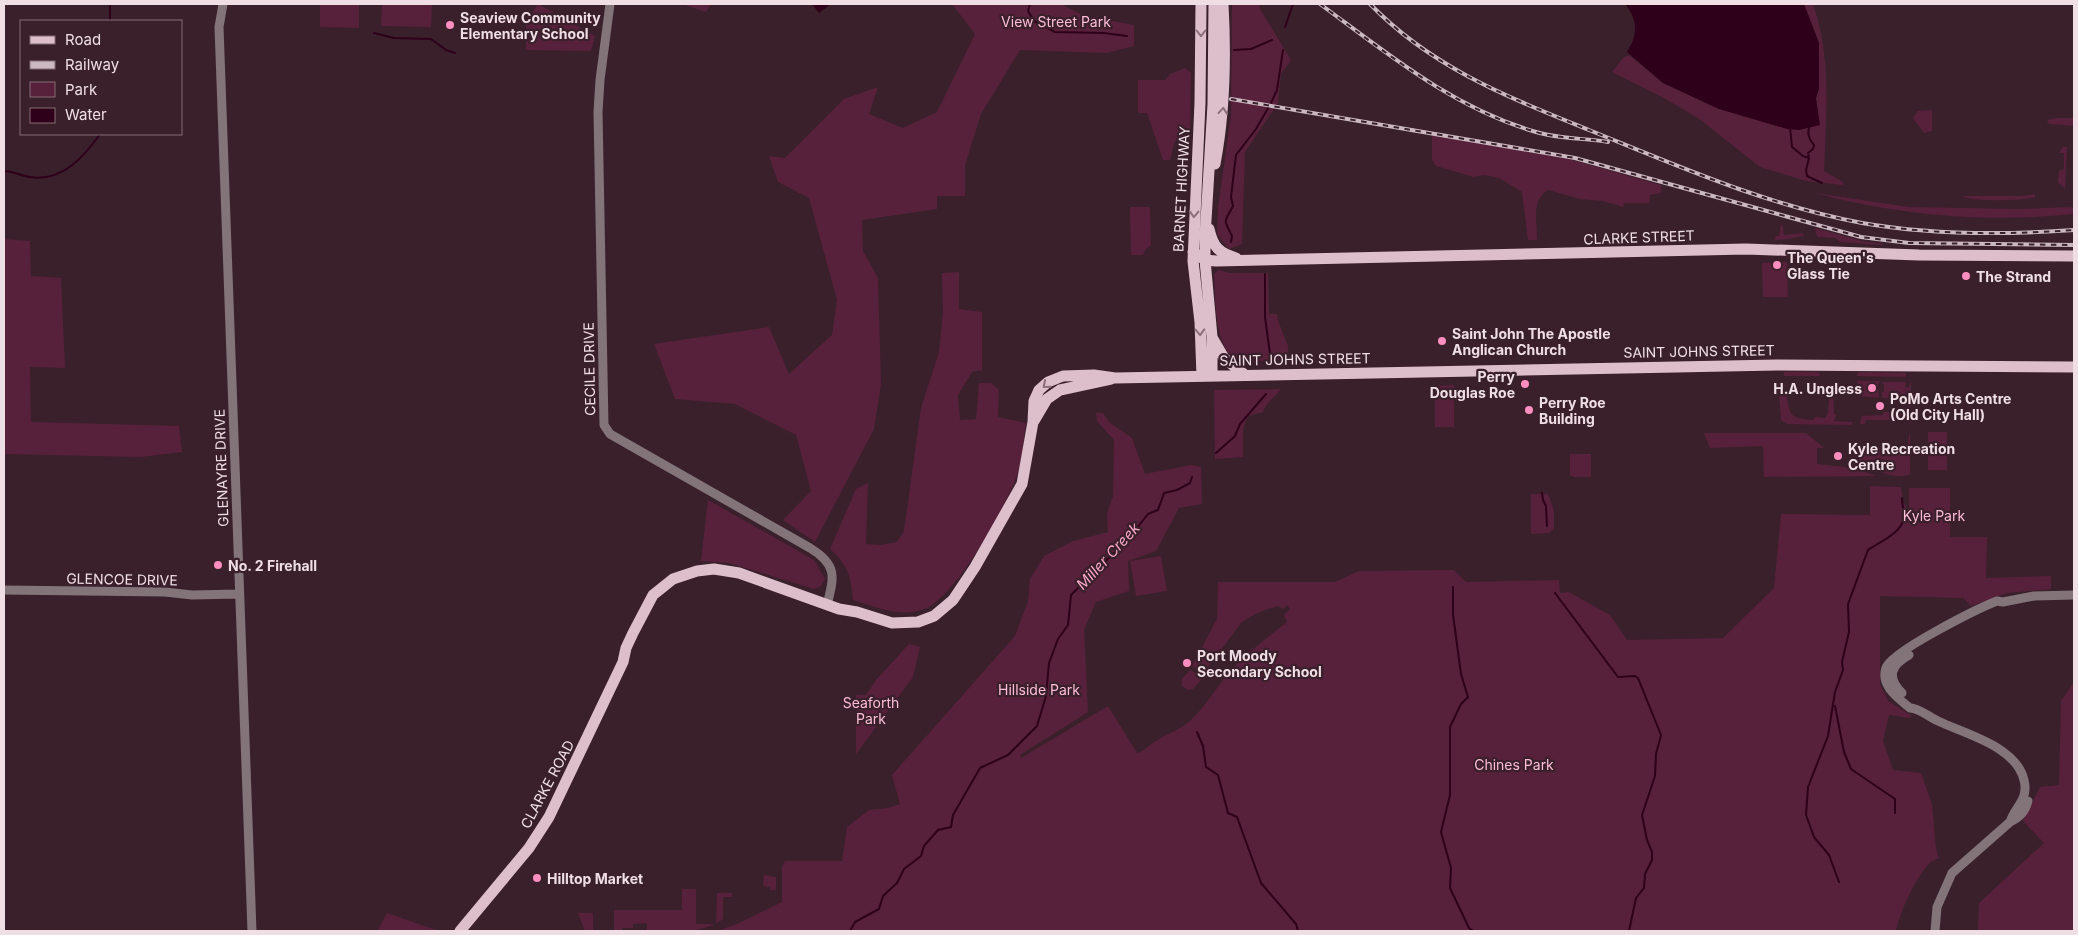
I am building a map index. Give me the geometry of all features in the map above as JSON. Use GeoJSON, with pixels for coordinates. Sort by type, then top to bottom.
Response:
{"type":"FeatureCollection","features":[{"type":"Feature","properties":{"kind":"main road","name":"BARNET HIGHWAY"},"geometry":{"type":"LineString","coordinates":[[1201,4],[1200,103],[1194,252],[1207,376]]}},
{"type":"Feature","properties":{"kind":"main road","name":"BARNET HIGHWAY"},"geometry":{"type":"LineString","coordinates":[[1209,193],[1208,172],[1213,104],[1214,4]]}},
{"type":"Feature","properties":{"kind":"main road","name":"BARNET HIGHWAY"},"geometry":{"type":"LineString","coordinates":[[1207,376],[1212,337],[1205,260],[1206,220],[1209,193],[1220,140],[1223,104],[1223,4]]}},
{"type":"Feature","properties":{"kind":"main road"},"geometry":{"type":"LineString","coordinates":[[1206,220],[1212,244],[1216,249],[1226,255],[1244,261]]}},
{"type":"Feature","properties":{"kind":"main road","name":"CLARKE STREET"},"geometry":{"type":"LineString","coordinates":[[1205,260],[1244,261],[1746,249],[1920,255],[2074,256]]}},
{"type":"Feature","properties":{"kind":"main road"},"geometry":{"type":"LineString","coordinates":[[1194,252],[1205,260]]}},
{"type":"Feature","properties":{"kind":"main road"},"geometry":{"type":"LineString","coordinates":[[1212,337],[1221,354],[1245,375]]}},
{"type":"Feature","properties":{"kind":"main road","name":"SAINT JOHNS STREET"},"geometry":{"type":"LineString","coordinates":[[1063,376],[1094,375],[1115,378],[1777,365],[2074,367]]}},
{"type":"Feature","properties":{"kind":"main road","name":"CLARKE ROAD"},"geometry":{"type":"LineString","coordinates":[[460,931],[529,848],[549,818],[623,662],[626,648],[649,602],[665,584],[680,575],[705,569],[731,571],[762,580],[787,592],[839,609],[854,619],[890,630],[909,631],[924,628],[943,618],[956,607],[973,581],[975,567],[1022,484],[1033,422],[1034,401],[1038,392],[1048,382],[1063,376]]}},
{"type":"Feature","properties":{"kind":"main road","name":"SAINT JOHNS STREET"},"geometry":{"type":"LineString","coordinates":[[1060,390],[1115,378]]}},
{"type":"Feature","properties":{"kind":"main road","name":"CLARKE ROAD"},"geometry":{"type":"LineString","coordinates":[[1033,422],[1047,399],[1060,390]]}},
{"type":"Feature","properties":{"kind":"street","name":"GLENAYRE DRIVE"},"geometry":{"type":"LineString","coordinates":[[223,4],[219,27],[252,931]]}},
{"type":"Feature","properties":{"kind":"street","name":"CECILE DRIVE"},"geometry":{"type":"LineString","coordinates":[[610,4],[600,80],[597,140],[604,420],[606,428],[610,434],[810,548],[826,560],[831,567],[833,577],[827,605]]}},
{"type":"Feature","properties":{"kind":"street","name":"GLENCOE DRIVE"},"geometry":{"type":"LineString","coordinates":[[4,590],[165,592],[192,595],[239,594]]}},
{"type":"Feature","properties":{"kind":"street"},"geometry":{"type":"LineString","coordinates":[[1935,931],[1935,918],[1939,898],[1951,876],[2010,822],[2018,818],[2027,806],[2030,780],[2026,767],[2014,753],[2003,746],[1996,746],[1938,721],[1915,708],[1893,682],[1892,674],[1896,665],[1903,658],[2003,602],[2034,596],[2074,596]]}},
{"type":"Feature","properties":{"kind":"green space"},"geometry":{"type":"Polygon","coordinates":[[[320,4],[359,4],[359,28],[320,27],[320,4]]]}},
{"type":"Feature","properties":{"kind":"green space"},"geometry":{"type":"Polygon","coordinates":[[[382,4],[432,4],[431,27],[381,26],[382,4]]]}},
{"type":"Feature","properties":{"kind":"green space"},"geometry":{"type":"Polygon","coordinates":[[[538,4],[595,36],[591,51],[526,50],[526,22],[538,4]]]}},
{"type":"Feature","properties":{"kind":"green space"},"geometry":{"type":"Polygon","coordinates":[[[682,4],[711,4],[706,12],[682,4]]]}},
{"type":"Feature","properties":{"kind":"green space","name":"View Street Park"},"geometry":{"type":"Polygon","coordinates":[[[952,4],[1061,4],[1085,16],[1134,25],[1134,46],[1107,53],[1020,50],[981,114],[965,165],[965,196],[937,196],[937,209],[862,220],[863,251],[878,278],[881,384],[874,429],[815,542],[783,520],[811,491],[796,435],[735,404],[675,399],[654,344],[769,327],[789,374],[832,335],[837,300],[809,198],[778,182],[769,156],[785,158],[844,99],[878,87],[869,114],[903,128],[937,112],[975,34],[952,4]]]}},
{"type":"Feature","properties":{"kind":"green space"},"geometry":{"type":"Polygon","coordinates":[[[1232,4],[1259,4],[1260,9],[1291,60],[1281,74],[1278,103],[1245,152],[1242,244],[1229,249],[1217,234],[1218,208],[1231,115],[1232,4]]]}},
{"type":"Feature","properties":{"kind":"green space"},"geometry":{"type":"Polygon","coordinates":[[[1804,4],[1813,4],[1823,45],[1826,87],[1824,171],[1843,182],[1843,185],[1806,181],[1760,167],[1698,118],[1664,98],[1612,72],[1624,57],[1629,55],[1663,83],[1719,109],[1819,124],[1816,98],[1819,89],[1819,43],[1804,4]]]}},
{"type":"Feature","properties":{"kind":"green space"},"geometry":{"type":"Polygon","coordinates":[[[1185,68],[1191,73],[1190,129],[1175,141],[1170,160],[1163,160],[1147,113],[1138,113],[1138,80],[1165,80],[1170,74],[1185,68]]]}},
{"type":"Feature","properties":{"kind":"green space"},"geometry":{"type":"Polygon","coordinates":[[[1932,110],[1932,131],[1924,133],[1913,118],[1918,111],[1932,110]]]}},
{"type":"Feature","properties":{"kind":"green space"},"geometry":{"type":"Polygon","coordinates":[[[2074,118],[2074,126],[2049,124],[2047,120],[2074,118]]]}},
{"type":"Feature","properties":{"kind":"green space"},"geometry":{"type":"Polygon","coordinates":[[[1432,135],[1569,159],[1661,185],[1661,193],[1650,195],[1649,203],[1624,203],[1623,207],[1603,201],[1580,199],[1548,190],[1543,194],[1537,205],[1537,240],[1528,240],[1522,192],[1499,178],[1484,175],[1474,177],[1436,166],[1432,160],[1432,135]]]}},
{"type":"Feature","properties":{"kind":"green space"},"geometry":{"type":"Polygon","coordinates":[[[2063,147],[2067,147],[2065,189],[2058,182],[2059,171],[2064,169],[2064,153],[2059,153],[2063,147]]]}},
{"type":"Feature","properties":{"kind":"green space"},"geometry":{"type":"Polygon","coordinates":[[[1815,193],[1909,207],[2017,209],[2074,207],[2074,214],[2009,218],[1943,216],[1878,207],[1815,193]]]}},
{"type":"Feature","properties":{"kind":"green space"},"geometry":{"type":"Polygon","coordinates":[[[2035,194],[2035,197],[2009,200],[1986,200],[1962,196],[2021,196],[2035,194]]]}},
{"type":"Feature","properties":{"kind":"green space"},"geometry":{"type":"Polygon","coordinates":[[[1130,207],[1150,207],[1151,245],[1145,250],[1143,255],[1131,255],[1130,207]]]}},
{"type":"Feature","properties":{"kind":"green space"},"geometry":{"type":"Polygon","coordinates":[[[1781,224],[1784,235],[1802,233],[1805,236],[1775,240],[1776,236],[1779,236],[1781,224]]]}},
{"type":"Feature","properties":{"kind":"green space"},"geometry":{"type":"Polygon","coordinates":[[[1815,228],[1883,245],[1840,242],[1836,238],[1817,237],[1815,228]]]}},
{"type":"Feature","properties":{"kind":"green space"},"geometry":{"type":"Polygon","coordinates":[[[4,239],[30,241],[31,276],[61,278],[65,368],[30,367],[31,422],[179,426],[182,452],[141,457],[4,454],[4,239]]]}},
{"type":"Feature","properties":{"kind":"green space"},"geometry":{"type":"Polygon","coordinates":[[[1787,262],[1788,297],[1763,297],[1762,263],[1787,262]]]}},
{"type":"Feature","properties":{"kind":"green space"},"geometry":{"type":"Polygon","coordinates":[[[1218,270],[1230,273],[1268,273],[1269,314],[1277,314],[1288,346],[1288,359],[1250,361],[1238,359],[1230,354],[1224,345],[1217,322],[1214,274],[1218,270]]]}},
{"type":"Feature","properties":{"kind":"green space"},"geometry":{"type":"Polygon","coordinates":[[[959,272],[959,309],[982,312],[982,370],[972,372],[958,395],[960,420],[976,419],[979,383],[991,383],[999,390],[998,417],[1026,423],[1021,463],[1011,489],[991,529],[963,572],[949,589],[935,603],[922,610],[896,612],[853,600],[848,572],[841,560],[830,549],[856,489],[868,483],[866,544],[880,545],[897,542],[904,531],[921,408],[939,352],[943,312],[942,273],[959,272]]]}},
{"type":"Feature","properties":{"kind":"green space"},"geometry":{"type":"Polygon","coordinates":[[[1784,372],[1819,372],[1820,376],[1784,376],[1784,372]]]}},
{"type":"Feature","properties":{"kind":"green space"},"geometry":{"type":"Polygon","coordinates":[[[1858,372],[1906,373],[1906,377],[1857,376],[1858,372]]]}},
{"type":"Feature","properties":{"kind":"green space"},"geometry":{"type":"Polygon","coordinates":[[[1857,381],[1880,381],[1878,385],[1879,398],[1860,396],[1858,394],[1857,381]]]}},
{"type":"Feature","properties":{"kind":"green space"},"geometry":{"type":"Polygon","coordinates":[[[1881,382],[1906,382],[1905,387],[1909,387],[1911,382],[1911,400],[1897,399],[1897,403],[1892,403],[1891,398],[1882,398],[1884,384],[1881,382]]]}},
{"type":"Feature","properties":{"kind":"green space"},"geometry":{"type":"Polygon","coordinates":[[[1454,385],[1454,427],[1435,427],[1435,386],[1454,385]]]}},
{"type":"Feature","properties":{"kind":"green space"},"geometry":{"type":"Polygon","coordinates":[[[1830,387],[1833,390],[1834,414],[1836,415],[1834,421],[1853,422],[1851,425],[1787,424],[1781,420],[1779,393],[1781,389],[1785,394],[1791,413],[1802,419],[1813,420],[1815,417],[1825,418],[1828,413],[1830,387]]]}},
{"type":"Feature","properties":{"kind":"green space"},"geometry":{"type":"Polygon","coordinates":[[[1281,389],[1263,412],[1248,416],[1243,429],[1243,457],[1215,459],[1214,390],[1281,389]]]}},
{"type":"Feature","properties":{"kind":"green space"},"geometry":{"type":"Polygon","coordinates":[[[1907,403],[1911,403],[1909,425],[1909,421],[1895,420],[1896,412],[1907,412],[1907,403]]]}},
{"type":"Feature","properties":{"kind":"green space"},"geometry":{"type":"Polygon","coordinates":[[[1883,412],[1889,412],[1889,415],[1893,416],[1893,420],[1866,420],[1865,424],[1860,424],[1862,416],[1883,415],[1883,412]]]}},
{"type":"Feature","properties":{"kind":"green space","name":"Chines Park"},"geometry":{"type":"Polygon","coordinates":[[[1096,413],[1103,413],[1109,422],[1132,438],[1145,474],[1191,465],[1201,467],[1202,504],[1179,508],[1156,551],[1128,561],[1129,591],[1096,602],[1084,630],[1088,712],[1020,755],[1021,758],[1108,706],[1137,753],[1184,726],[1192,719],[1236,665],[1287,622],[1284,615],[1290,609],[1287,605],[1283,609],[1278,606],[1250,617],[1241,623],[1203,674],[1192,666],[1217,619],[1218,582],[1335,582],[1359,571],[1454,570],[1466,582],[1559,580],[1560,593],[1569,592],[1610,615],[1627,640],[1723,638],[1774,588],[1781,514],[1870,515],[1870,486],[1901,487],[1903,502],[1909,511],[1909,488],[1950,488],[1950,537],[1987,537],[1986,578],[2051,576],[2051,589],[2007,593],[1971,606],[1963,598],[1880,596],[1880,684],[1888,701],[1912,716],[1909,718],[1889,715],[1883,741],[1893,770],[1921,773],[1932,804],[1936,849],[1939,858],[1930,863],[1913,886],[1896,931],[717,931],[737,924],[782,902],[782,867],[785,861],[842,861],[847,827],[869,810],[888,808],[900,804],[892,775],[1015,636],[1028,601],[1030,579],[1044,556],[1073,541],[1108,532],[1107,513],[1113,496],[1114,440],[1097,421],[1096,413]]]}},
{"type":"Feature","properties":{"kind":"green space"},"geometry":{"type":"Polygon","coordinates":[[[1928,432],[1947,432],[1947,470],[1928,470],[1928,432]]]}},
{"type":"Feature","properties":{"kind":"green space"},"geometry":{"type":"Polygon","coordinates":[[[1704,433],[1806,433],[1824,448],[1817,448],[1817,464],[1854,468],[1876,476],[1764,477],[1763,446],[1710,448],[1704,433]]]}},
{"type":"Feature","properties":{"kind":"green space"},"geometry":{"type":"Polygon","coordinates":[[[1909,434],[1910,474],[1904,476],[1891,475],[1859,464],[1859,454],[1865,448],[1908,448],[1909,434]]]}},
{"type":"Feature","properties":{"kind":"green space"},"geometry":{"type":"Polygon","coordinates":[[[1570,454],[1591,454],[1591,477],[1574,477],[1570,475],[1570,454]]]}},
{"type":"Feature","properties":{"kind":"green space"},"geometry":{"type":"Polygon","coordinates":[[[1531,494],[1548,494],[1554,511],[1554,528],[1549,533],[1531,534],[1531,494]]]}},
{"type":"Feature","properties":{"kind":"green space"},"geometry":{"type":"Polygon","coordinates":[[[708,500],[814,560],[825,579],[821,586],[814,589],[729,563],[701,561],[708,500]]]}},
{"type":"Feature","properties":{"kind":"green space"},"geometry":{"type":"Polygon","coordinates":[[[1161,556],[1167,591],[1136,596],[1130,561],[1161,556]]]}},
{"type":"Feature","properties":{"kind":"green space","name":"Seaforth Park"},"geometry":{"type":"Polygon","coordinates":[[[909,644],[920,647],[913,677],[856,754],[856,695],[866,695],[876,680],[909,644]]]}},
{"type":"Feature","properties":{"kind":"green space"},"geometry":{"type":"Polygon","coordinates":[[[1190,670],[1201,676],[1202,679],[1193,689],[1188,690],[1182,686],[1181,680],[1190,670]]]}},
{"type":"Feature","properties":{"kind":"green space"},"geometry":{"type":"Polygon","coordinates":[[[2072,685],[2074,685],[2074,931],[1978,931],[1979,903],[2044,843],[2023,821],[2040,787],[2059,785],[2061,701],[2072,685]]]}},
{"type":"Feature","properties":{"kind":"green space"},"geometry":{"type":"Polygon","coordinates":[[[764,875],[776,877],[776,890],[770,890],[770,887],[763,886],[764,875]]]}},
{"type":"Feature","properties":{"kind":"green space"},"geometry":{"type":"Polygon","coordinates":[[[682,889],[696,889],[696,924],[715,924],[696,930],[647,931],[647,923],[633,924],[633,928],[622,928],[622,931],[614,931],[614,910],[682,910],[682,889]]]}},
{"type":"Feature","properties":{"kind":"green space"},"geometry":{"type":"Polygon","coordinates":[[[717,893],[732,893],[732,897],[723,897],[723,919],[716,923],[717,893]]]}},
{"type":"Feature","properties":{"kind":"green space"},"geometry":{"type":"Polygon","coordinates":[[[387,913],[439,931],[377,931],[387,913]]]}},
{"type":"Feature","properties":{"kind":"green space"},"geometry":{"type":"Polygon","coordinates":[[[578,913],[593,913],[593,931],[585,931],[578,913]]]}},
{"type":"Feature","properties":{"kind":"water"},"geometry":{"type":"Polygon","coordinates":[[[812,4],[831,4],[819,13],[812,4]]]}},
{"type":"Feature","properties":{"kind":"water"},"geometry":{"type":"Polygon","coordinates":[[[1625,4],[1804,4],[1819,43],[1819,89],[1816,98],[1820,125],[1799,130],[1787,129],[1719,109],[1663,83],[1627,52],[1635,34],[1635,28],[1632,16],[1625,4]]]}},
{"type":"Feature","properties":{"kind":"waterway"},"geometry":{"type":"LineString","coordinates":[[110,4],[110,20]]}},
{"type":"Feature","properties":{"kind":"waterway"},"geometry":{"type":"LineString","coordinates":[[1030,4],[1028,11],[1034,21],[1055,32],[1104,33],[1127,36]]}},
{"type":"Feature","properties":{"kind":"waterway"},"geometry":{"type":"LineString","coordinates":[[1285,27],[1293,4]]}},
{"type":"Feature","properties":{"kind":"waterway"},"geometry":{"type":"LineString","coordinates":[[374,33],[394,38],[431,39],[446,50],[455,53]]}},
{"type":"Feature","properties":{"kind":"waterway"},"geometry":{"type":"LineString","coordinates":[[1234,50],[1251,49],[1272,40]]}},
{"type":"Feature","properties":{"kind":"waterway"},"geometry":{"type":"LineString","coordinates":[[1231,242],[1232,236],[1226,221],[1233,206],[1231,197],[1236,155],[1256,129],[1277,90],[1283,50]]}},
{"type":"Feature","properties":{"kind":"waterway"},"geometry":{"type":"LineString","coordinates":[[1809,158],[1808,153],[1813,149],[1814,145],[1809,136],[1810,126]]}},
{"type":"Feature","properties":{"kind":"waterway"},"geometry":{"type":"LineString","coordinates":[[1790,127],[1792,147],[1803,156],[1809,158],[1806,170],[1807,176],[1822,183]]}},
{"type":"Feature","properties":{"kind":"waterway"},"geometry":{"type":"LineString","coordinates":[[4,171],[30,177],[42,178],[52,176],[71,166],[87,151],[99,135]]}},
{"type":"Feature","properties":{"kind":"waterway"},"geometry":{"type":"LineString","coordinates":[[1265,274],[1265,317],[1270,354]]}},
{"type":"Feature","properties":{"kind":"waterway"},"geometry":{"type":"LineString","coordinates":[[1216,453],[1235,436],[1240,424],[1266,394]]}},
{"type":"Feature","properties":{"kind":"waterway","name":"Miller Creek"},"geometry":{"type":"LineString","coordinates":[[850,931],[855,922],[879,909],[883,896],[897,883],[904,869],[921,856],[924,846],[938,830],[951,827],[953,815],[980,768],[1008,755],[1037,726],[1046,696],[1049,663],[1058,639],[1068,625],[1071,595],[1129,538],[1148,514],[1158,510],[1164,493],[1177,490],[1190,483],[1192,477]]}},
{"type":"Feature","properties":{"kind":"waterway"},"geometry":{"type":"LineString","coordinates":[[1542,493],[1546,506],[1547,526]]}},
{"type":"Feature","properties":{"kind":"waterway"},"geometry":{"type":"LineString","coordinates":[[1839,882],[1829,855],[1814,837],[1806,815],[1808,787],[1828,736],[1835,692],[1843,670],[1842,662],[1849,632],[1848,604],[1868,550],[1889,537],[1902,524],[1904,518],[1902,498]]}},
{"type":"Feature","properties":{"kind":"waterway"},"geometry":{"type":"LineString","coordinates":[[1453,587],[1453,615],[1461,674],[1468,697],[1461,704],[1450,727],[1450,795],[1441,832],[1451,868],[1450,888],[1469,928],[1473,931]]}},
{"type":"Feature","properties":{"kind":"waterway"},"geometry":{"type":"LineString","coordinates":[[1555,593],[1618,677],[1635,676],[1638,678],[1661,735],[1656,754],[1655,776],[1642,815],[1647,840],[1652,852],[1652,860],[1645,874],[1644,888],[1636,898],[1629,931]]}},
{"type":"Feature","properties":{"kind":"waterway"},"geometry":{"type":"LineString","coordinates":[[1835,706],[1844,752],[1851,769],[1895,799],[1895,813]]}},
{"type":"Feature","properties":{"kind":"waterway"},"geometry":{"type":"LineString","coordinates":[[1197,732],[1203,746],[1206,767],[1218,775],[1228,813],[1237,817],[1261,883],[1296,924],[1298,931]]}},
{"type":"Feature","properties":{"kind":"railway"},"geometry":{"type":"LineString","coordinates":[[1320,4],[1422,78],[1477,109],[1506,122],[1536,132],[1608,142]]}},
{"type":"Feature","properties":{"kind":"railway"},"geometry":{"type":"LineString","coordinates":[[1370,4],[1419,46],[1472,79],[1500,93],[1656,157],[1723,183],[1791,206],[1862,223],[1914,230],[1968,233],[2074,230]]}},
{"type":"Feature","properties":{"kind":"railway"},"geometry":{"type":"LineString","coordinates":[[1231,99],[1575,158],[1861,237],[1909,243],[2074,245]]}},
{"type":"Feature","properties":{"kind":"place","name":"Seaview Community Elementary School"},"geometry":{"type":"Point","coordinates":[450,25]}},
{"type":"Feature","properties":{"kind":"place","name":"The Queen's Glass Tie"},"geometry":{"type":"Point","coordinates":[1777,265]}},
{"type":"Feature","properties":{"kind":"place","name":"The Strand"},"geometry":{"type":"Point","coordinates":[1966,276]}},
{"type":"Feature","properties":{"kind":"place","name":"Saint John The Apostle Anglican Church"},"geometry":{"type":"Point","coordinates":[1442,341]}},
{"type":"Feature","properties":{"kind":"place","name":"Perry Douglas Roe"},"geometry":{"type":"Point","coordinates":[1525,384]}},
{"type":"Feature","properties":{"kind":"place","name":"H.A. Ungless"},"geometry":{"type":"Point","coordinates":[1872,388]}},
{"type":"Feature","properties":{"kind":"place","name":"PoMo Arts Centre (Old City Hall)"},"geometry":{"type":"Point","coordinates":[1880,406]}},
{"type":"Feature","properties":{"kind":"place","name":"Perry Roe Building"},"geometry":{"type":"Point","coordinates":[1529,410]}},
{"type":"Feature","properties":{"kind":"place","name":"Kyle Recreation Centre"},"geometry":{"type":"Point","coordinates":[1838,456]}},
{"type":"Feature","properties":{"kind":"place","name":"No. 2 Firehall"},"geometry":{"type":"Point","coordinates":[218,565]}},
{"type":"Feature","properties":{"kind":"place","name":"Port Moody Secondary School"},"geometry":{"type":"Point","coordinates":[1187,663]}},
{"type":"Feature","properties":{"kind":"place","name":"Hilltop Market"},"geometry":{"type":"Point","coordinates":[537,878]}},
{"type":"Feature","properties":{"kind":"park label","name":"Kyle Park"},"geometry":{"type":"Point","coordinates":[1934,515]}},
{"type":"Feature","properties":{"kind":"park label","name":"Hillside Park"},"geometry":{"type":"Point","coordinates":[1039,689]}}]}
